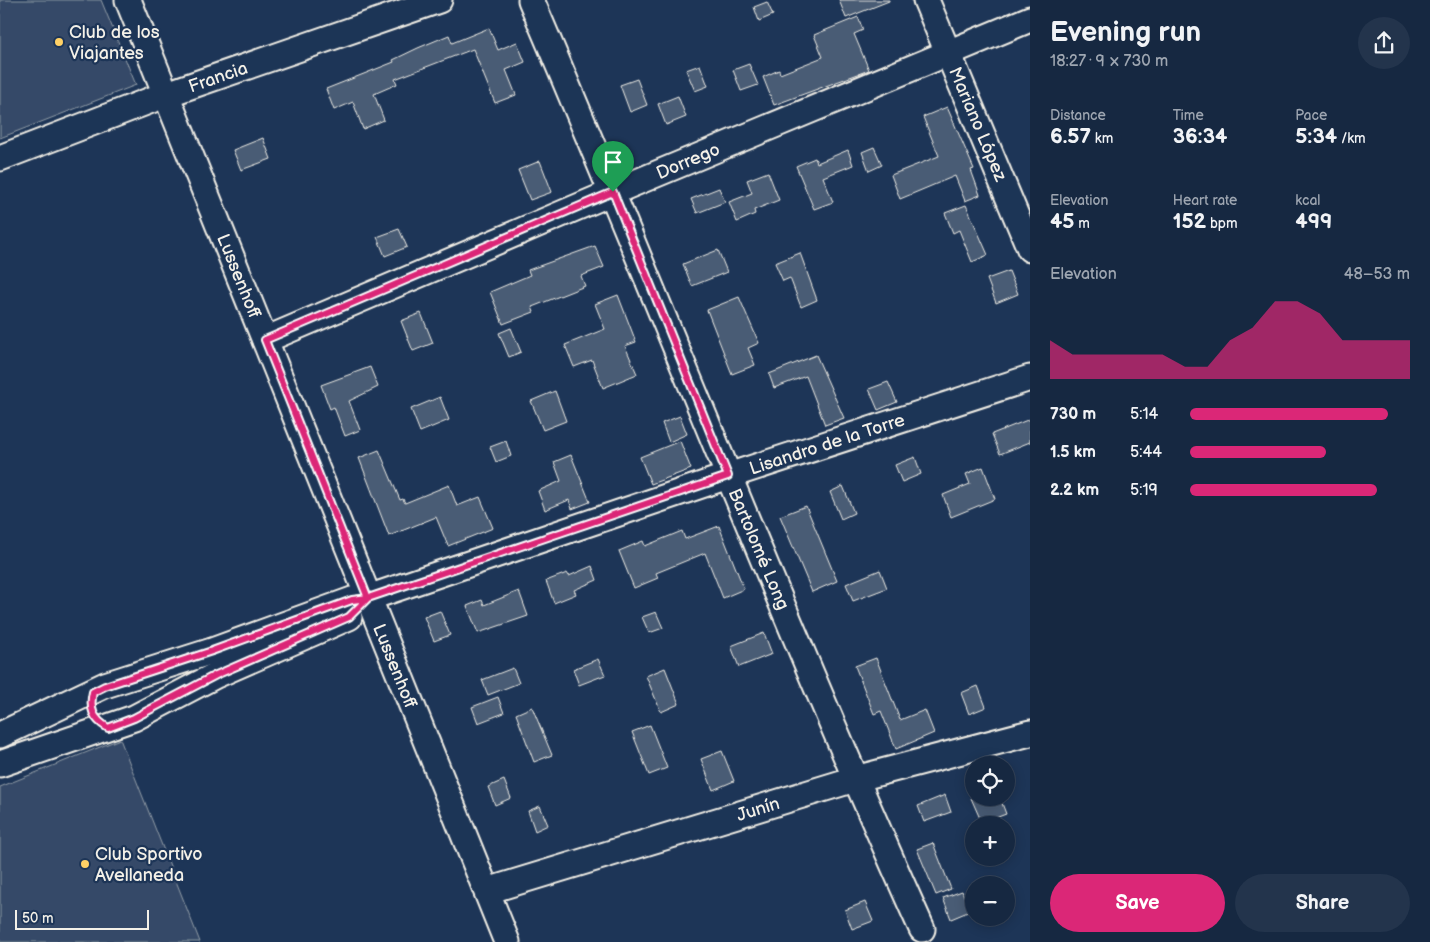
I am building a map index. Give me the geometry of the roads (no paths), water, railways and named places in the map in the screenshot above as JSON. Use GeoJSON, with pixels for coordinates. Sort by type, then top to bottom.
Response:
{"type":"FeatureCollection","features":[{"type":"Feature","properties":{"kind":"street","name":"Lussenhoff"},"geometry":{"type":"LineString","coordinates":[[128,0],[507,942]]}},
{"type":"Feature","properties":{"kind":"street","name":"Francia"},"geometry":{"type":"LineString","coordinates":[[0,158],[167,94],[439,0]]}},
{"type":"Feature","properties":{"kind":"street","name":"Bartolomé Long"},"geometry":{"type":"LineString","coordinates":[[531,0],[613,192],[728,476],[855,780],[922,929]]}},
{"type":"Feature","properties":{"kind":"street","name":"Mariano López"},"geometry":{"type":"LineString","coordinates":[[926,0],[1030,249]]}},
{"type":"Feature","properties":{"kind":"street","name":"Dorrego"},"geometry":{"type":"LineString","coordinates":[[265,340],[613,192],[1030,19]]}},
{"type":"Feature","properties":{"kind":"street","name":"Lisandro de la Torre"},"geometry":{"type":"LineString","coordinates":[[7,732],[118,681],[212,651],[352,600],[368,598],[728,476],[1030,378]]}},
{"type":"Feature","properties":{"kind":"street","name":"Lisandro de la Torre"},"geometry":{"type":"LineString","coordinates":[[0,764],[134,718],[216,675],[349,617],[368,598]]}},
{"type":"Feature","properties":{"kind":"street"},"geometry":{"type":"LineString","coordinates":[[118,681],[135,692],[137,700],[134,718]]}},
{"type":"Feature","properties":{"kind":"street"},"geometry":{"type":"LineString","coordinates":[[93,692],[92,711],[100,723],[108,728]]}},
{"type":"Feature","properties":{"kind":"street"},"geometry":{"type":"LineString","coordinates":[[7,732],[23,755]]}},
{"type":"Feature","properties":{"kind":"street","name":"Junín"},"geometry":{"type":"LineString","coordinates":[[487,891],[855,780],[1030,733]]}},
{"type":"Feature","properties":{"kind":"place","name":"Club de los Viajantes"},"geometry":{"type":"Point","coordinates":[59,42]}},
{"type":"Feature","properties":{"kind":"place","name":"Club Sportivo Avellaneda"},"geometry":{"type":"Point","coordinates":[85,864]}}]}
